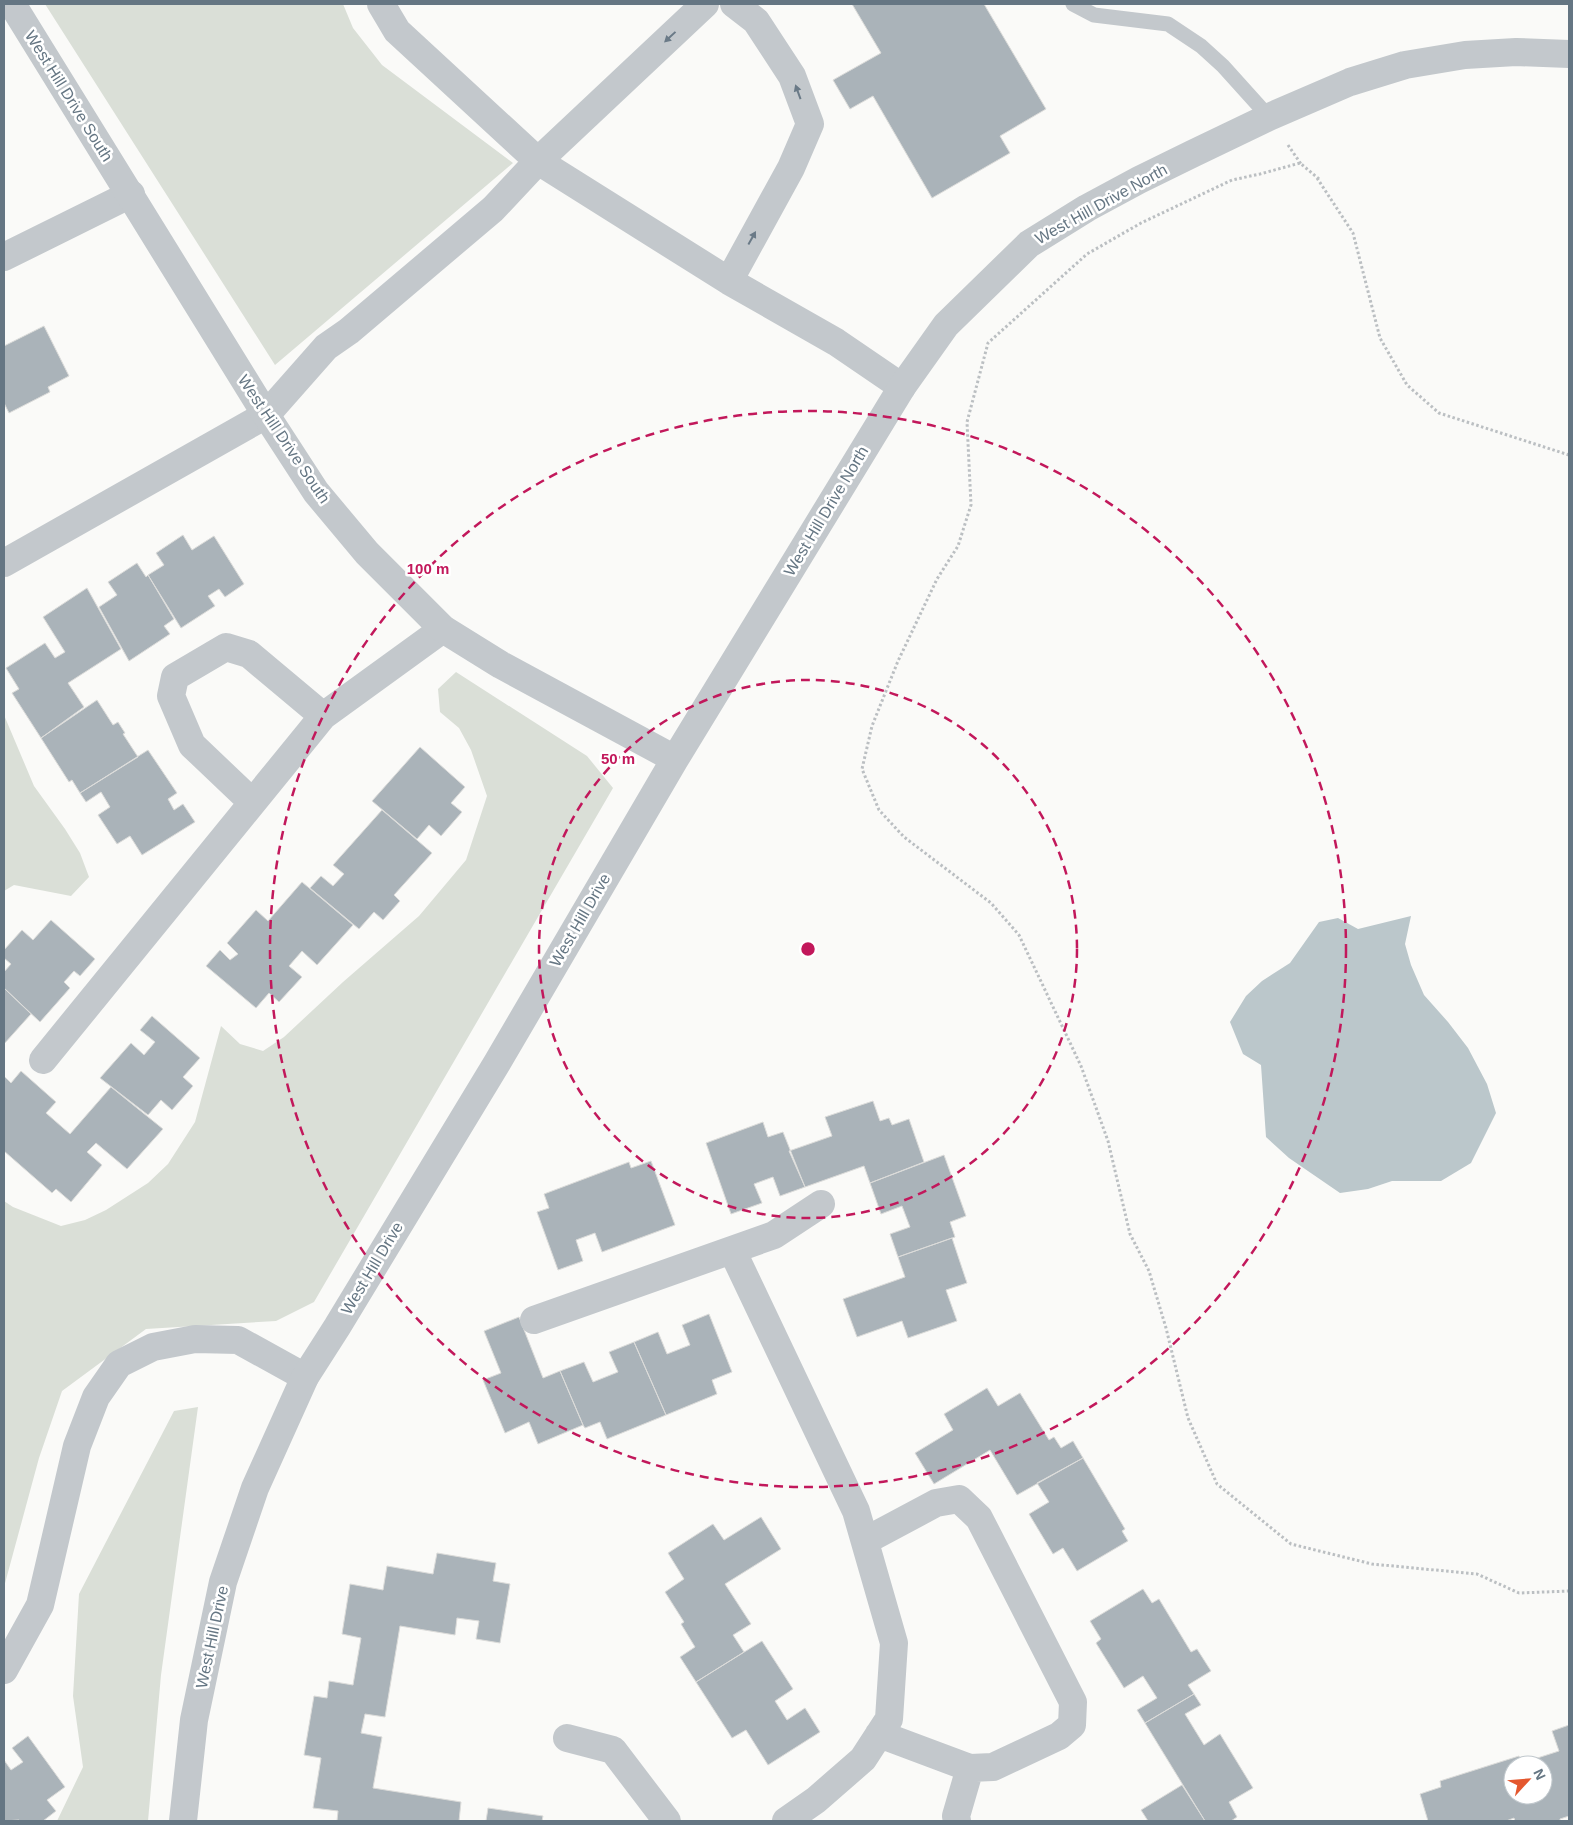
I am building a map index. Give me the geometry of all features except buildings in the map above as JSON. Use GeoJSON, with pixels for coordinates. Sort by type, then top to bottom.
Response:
{"type":"FeatureCollection","features":[{"type":"Feature","properties":{"kind":"street","name":"West Hill Drive South"},"geometry":{"type":"LineString","coordinates":[[12,4],[266,415],[316,492],[367,552],[443,630],[501,665],[675,759]]}},
{"type":"Feature","properties":{"kind":"street"},"geometry":{"type":"LineString","coordinates":[[381,4],[397,31],[538,161],[729,281],[836,342],[902,387]]}},
{"type":"Feature","properties":{"kind":"street"},"geometry":{"type":"LineString","coordinates":[[4,563],[266,415],[326,347],[349,331],[493,209],[538,161],[705,4]]}},
{"type":"Feature","properties":{"kind":"street"},"geometry":{"type":"LineString","coordinates":[[729,281],[791,168],[810,124],[792,76],[756,22],[734,4]]}},
{"type":"Feature","properties":{"kind":"street","name":"West Hill Drive North"},"geometry":{"type":"LineString","coordinates":[[675,759],[902,387],[946,325],[1029,244],[1087,208],[1139,180],[1269,117],[1350,82],[1405,65],[1465,55],[1516,52],[1569,54]]}},
{"type":"Feature","properties":{"kind":"street"},"geometry":{"type":"LineString","coordinates":[[4,257],[131,194]]}},
{"type":"Feature","properties":{"kind":"street"},"geometry":{"type":"LineString","coordinates":[[43,1060],[323,716],[443,630]]}},
{"type":"Feature","properties":{"kind":"street"},"geometry":{"type":"LineString","coordinates":[[252,802],[192,745],[171,696],[175,677],[226,647],[249,654],[323,716]]}},
{"type":"Feature","properties":{"kind":"street","name":"West Hill Drive"},"geometry":{"type":"LineString","coordinates":[[183,1821],[194,1720],[223,1582],[255,1488],[305,1377],[497,1063],[675,759]]}},
{"type":"Feature","properties":{"kind":"street"},"geometry":{"type":"LineString","coordinates":[[534,1320],[774,1235],[821,1204]]}},
{"type":"Feature","properties":{"kind":"street"},"geometry":{"type":"LineString","coordinates":[[732,1250],[856,1511],[894,1643],[889,1720],[863,1759],[816,1800],[786,1821]]}},
{"type":"Feature","properties":{"kind":"street"},"geometry":{"type":"LineString","coordinates":[[4,1670],[40,1604],[77,1446],[96,1397],[119,1364],[153,1347],[195,1339],[238,1340],[305,1377]]}},
{"type":"Feature","properties":{"kind":"street"},"geometry":{"type":"LineString","coordinates":[[865,1542],[936,1503],[959,1499],[979,1518],[1073,1702],[1072,1725],[1059,1736],[993,1767],[970,1768],[879,1734]]}},
{"type":"Feature","properties":{"kind":"street"},"geometry":{"type":"LineString","coordinates":[[567,1738],[613,1750],[667,1821]]}},
{"type":"Feature","properties":{"kind":"street"},"geometry":{"type":"LineString","coordinates":[[956,1821],[970,1768]]}},
{"type":"Feature","properties":{"kind":"lane"},"geometry":{"type":"LineString","coordinates":[[1073,4],[1094,15],[1168,24],[1201,46],[1223,66],[1269,117]]}},
{"type":"Feature","properties":{"kind":"path"},"geometry":{"type":"LineString","coordinates":[[1269,117],[1300,163],[1319,179],[1353,233],[1380,338],[1407,386],[1439,412],[1569,455]]}},
{"type":"Feature","properties":{"kind":"path"},"geometry":{"type":"LineString","coordinates":[[1300,163],[1232,180],[1133,227],[1087,254],[988,343],[967,422],[971,505],[958,546],[937,579],[898,661],[872,726],[862,769],[879,810],[904,837],[991,903],[1019,936],[1081,1066],[1108,1141],[1130,1234],[1148,1271],[1163,1318],[1188,1418],[1217,1484],[1291,1544],[1372,1564],[1476,1574],[1519,1592],[1569,1591]]}},
{"type":"Feature","properties":{"kind":"shaded area"},"geometry":{"type":"Polygon","coordinates":[[[45,4],[343,4],[353,28],[382,65],[513,163],[275,365],[45,4]]]}},
{"type":"Feature","properties":{"kind":"shaded area"},"geometry":{"type":"Polygon","coordinates":[[[456,672],[587,756],[613,788],[314,1302],[276,1321],[146,1329],[62,1391],[39,1458],[4,1587],[4,1201],[13,1207],[61,1226],[85,1220],[106,1210],[148,1183],[168,1164],[195,1122],[221,1026],[240,1044],[263,1051],[284,1037],[343,982],[419,916],[466,860],[487,796],[471,750],[459,728],[440,712],[438,689],[456,672]]]}},
{"type":"Feature","properties":{"kind":"shaded area"},"geometry":{"type":"Polygon","coordinates":[[[4,715],[34,786],[80,853],[89,877],[71,896],[14,885],[4,891],[4,715]]]}},
{"type":"Feature","properties":{"kind":"shaded area"},"geometry":{"type":"Polygon","coordinates":[[[1411,916],[1405,944],[1411,965],[1424,995],[1468,1048],[1487,1084],[1496,1113],[1471,1163],[1441,1181],[1392,1181],[1368,1189],[1340,1193],[1289,1158],[1266,1137],[1261,1065],[1243,1054],[1230,1022],[1246,996],[1262,981],[1290,963],[1319,922],[1338,918],[1358,929],[1411,916]]]}},
{"type":"Feature","properties":{"kind":"shaded area"},"geometry":{"type":"Polygon","coordinates":[[[198,1407],[161,1675],[148,1821],[57,1821],[83,1767],[73,1696],[79,1594],[174,1411],[198,1407]]]}}]}
